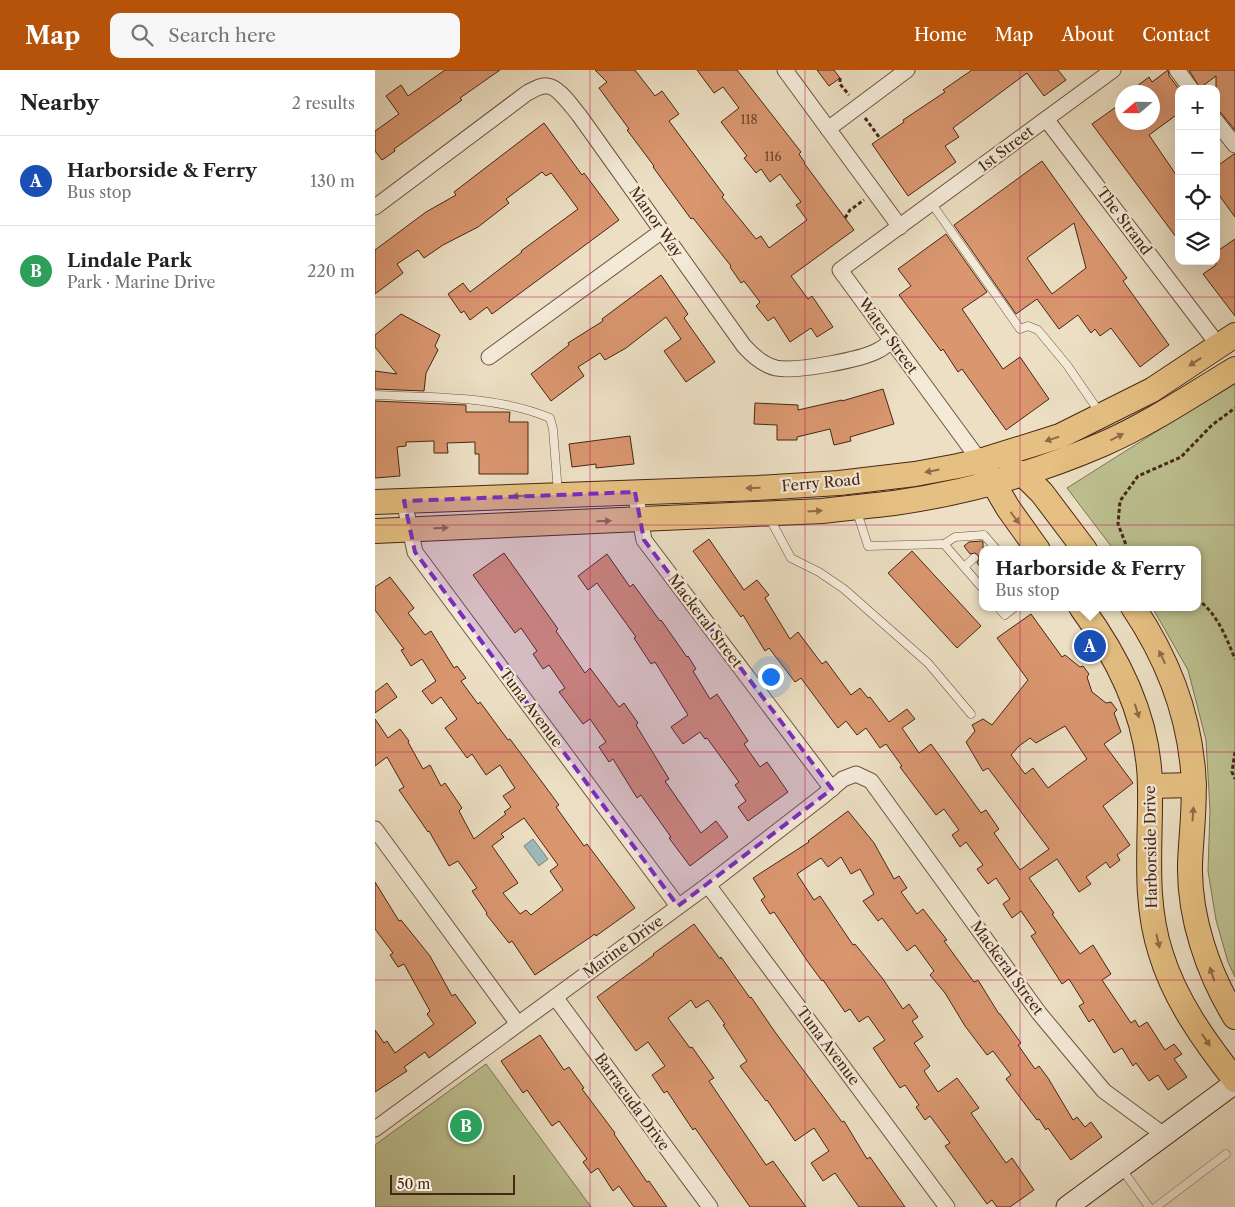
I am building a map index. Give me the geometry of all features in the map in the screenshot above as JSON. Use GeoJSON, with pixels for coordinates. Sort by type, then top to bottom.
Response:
{"type":"FeatureCollection","features":[{"type":"Feature","properties":{"kind":"main road","name":"Ferry Road"},"geometry":{"type":"LineString","coordinates":[[375,502],[757,488],[839,483],[915,474],[980,461],[1060,436],[1152,390],[1227,341]]}},
{"type":"Feature","properties":{"kind":"main road","name":"Ferry Road"},"geometry":{"type":"LineString","coordinates":[[375,531],[766,514],[895,503],[993,483],[1023,474],[1103,444],[1166,411],[1235,369]]}},
{"type":"Feature","properties":{"kind":"main road"},"geometry":{"type":"LineString","coordinates":[[980,461],[1023,474],[1047,498],[1082,546]]}},
{"type":"Feature","properties":{"kind":"main road"},"geometry":{"type":"LineString","coordinates":[[980,461],[1008,508],[1035,546]]}},
{"type":"Feature","properties":{"kind":"main road","name":"Harborside Drive"},"geometry":{"type":"LineString","coordinates":[[1084,611],[1119,665],[1141,726],[1148,756],[1150,786],[1149,882],[1151,908],[1160,952],[1170,980],[1198,1029],[1235,1081]]}},
{"type":"Feature","properties":{"kind":"main road"},"geometry":{"type":"LineString","coordinates":[[1135,611],[1161,654],[1172,679],[1188,734],[1194,785],[1190,868],[1194,908],[1198,930],[1216,984],[1235,1017]]}},
{"type":"Feature","properties":{"kind":"main road"},"geometry":{"type":"LineString","coordinates":[[1150,786],[1194,785]]}},
{"type":"Feature","properties":{"kind":"street"},"geometry":{"type":"LineString","coordinates":[[785,70],[900,227]]}},
{"type":"Feature","properties":{"kind":"street"},"geometry":{"type":"LineString","coordinates":[[828,129],[907,70]]}},
{"type":"Feature","properties":{"kind":"street","name":"1st Street"},"geometry":{"type":"LineString","coordinates":[[900,227],[1113,70]]}},
{"type":"Feature","properties":{"kind":"street"},"geometry":{"type":"LineString","coordinates":[[1177,70],[1188,85]]}},
{"type":"Feature","properties":{"kind":"street","name":"Manor Way"},"geometry":{"type":"LineString","coordinates":[[375,207],[527,93],[546,86],[555,88],[579,116],[744,346],[762,362],[774,367],[798,369],[846,360],[878,351],[892,341]]}},
{"type":"Feature","properties":{"kind":"street","name":"The Strand"},"geometry":{"type":"LineString","coordinates":[[1046,119],[1227,341]]}},
{"type":"Feature","properties":{"kind":"street"},"geometry":{"type":"LineString","coordinates":[[1220,126],[1235,144]]}},
{"type":"Feature","properties":{"kind":"street","name":"Water Street"},"geometry":{"type":"LineString","coordinates":[[900,227],[840,270],[980,461]]}},
{"type":"Feature","properties":{"kind":"street"},"geometry":{"type":"LineString","coordinates":[[489,357],[662,231]]}},
{"type":"Feature","properties":{"kind":"street","name":"Mackeral Street"},"geometry":{"type":"LineString","coordinates":[[635,492],[644,540],[832,789]]}},
{"type":"Feature","properties":{"kind":"street","name":"Tuna Avenue"},"geometry":{"type":"LineString","coordinates":[[404,501],[415,552],[678,906]]}},
{"type":"Feature","properties":{"kind":"street","name":"Marine Drive"},"geometry":{"type":"LineString","coordinates":[[375,1129],[708,885],[843,779],[856,774],[871,781]]}},
{"type":"Feature","properties":{"kind":"street","name":"Mackeral Street"},"geometry":{"type":"LineString","coordinates":[[871,781],[1039,1013],[1103,1091],[1164,1135]]}},
{"type":"Feature","properties":{"kind":"street"},"geometry":{"type":"LineString","coordinates":[[375,828],[518,1024]]}},
{"type":"Feature","properties":{"kind":"street","name":"Tuna Avenue"},"geometry":{"type":"LineString","coordinates":[[708,885],[947,1207]]}},
{"type":"Feature","properties":{"kind":"street","name":"Barracuda Drive"},"geometry":{"type":"LineString","coordinates":[[555,996],[709,1207]]}},
{"type":"Feature","properties":{"kind":"street"},"geometry":{"type":"LineString","coordinates":[[1067,1207],[1235,1081]]}},
{"type":"Feature","properties":{"kind":"lane"},"geometry":{"type":"LineString","coordinates":[[932,204],[1020,329],[1028,326],[1038,330],[1067,365],[1103,416]]}},
{"type":"Feature","properties":{"kind":"lane"},"geometry":{"type":"LineString","coordinates":[[375,395],[473,399],[538,413],[550,418],[553,429],[558,495]]}},
{"type":"Feature","properties":{"kind":"lane"},"geometry":{"type":"LineString","coordinates":[[855,507],[868,546],[944,544],[955,537],[984,535],[991,546]]}},
{"type":"Feature","properties":{"kind":"lane"},"geometry":{"type":"LineString","coordinates":[[766,514],[791,558],[819,572],[844,589],[928,663],[971,714]]}},
{"type":"Feature","properties":{"kind":"lane"},"geometry":{"type":"LineString","coordinates":[[944,544],[979,581]]}},
{"type":"Feature","properties":{"kind":"lane"},"geometry":{"type":"LineString","coordinates":[[964,567],[974,558]]}},
{"type":"Feature","properties":{"kind":"lane"},"geometry":{"type":"LineString","coordinates":[[1156,1207],[1226,1154]]}},
{"type":"Feature","properties":{"kind":"lane"},"geometry":{"type":"LineString","coordinates":[[1120,1168],[1149,1207]]}},
{"type":"Feature","properties":{"kind":"path"},"geometry":{"type":"LineString","coordinates":[[857,108],[879,137]]}},
{"type":"Feature","properties":{"kind":"path"},"geometry":{"type":"LineString","coordinates":[[845,218],[850,210],[875,193]]}},
{"type":"Feature","properties":{"kind":"path"},"geometry":{"type":"LineString","coordinates":[[1126,546],[1118,524],[1120,501],[1138,476],[1181,457],[1212,425],[1235,408]]}},
{"type":"Feature","properties":{"kind":"path"},"geometry":{"type":"LineString","coordinates":[[1201,601],[1223,628],[1235,659]]}},
{"type":"Feature","properties":{"kind":"path"},"geometry":{"type":"LineString","coordinates":[[1235,752],[1232,772],[1235,779]]}},
{"type":"Feature","properties":{"kind":"highlighted area"},"geometry":{"type":"Polygon","coordinates":[[[635,492],[644,540],[832,789],[678,906],[415,552],[404,501],[635,492]]]}},
{"type":"Feature","properties":{"kind":"green space"},"geometry":{"type":"Polygon","coordinates":[[[1235,382],[1235,977],[1228,962],[1216,920],[1208,871],[1210,810],[1206,740],[1188,670],[1154,611],[1201,611],[1201,546],[1111,546],[1067,488],[1235,382]]]}},
{"type":"Feature","properties":{"kind":"green space"},"geometry":{"type":"Polygon","coordinates":[[[486,1064],[591,1207],[375,1207],[375,1145],[486,1064]]]}},
{"type":"Feature","properties":{"kind":"water"},"geometry":{"type":"Polygon","coordinates":[[[533,839],[548,859],[539,866],[524,846],[533,839]]]}},
{"type":"Feature","properties":{"kind":"building"},"geometry":{"type":"Polygon","coordinates":[[[445,70],[500,70],[460,98],[462,100],[394,149],[395,151],[382,160],[375,151],[375,131],[399,114],[386,96],[401,85],[408,96],[445,70]]]}},
{"type":"Feature","properties":{"kind":"building"},"geometry":{"type":"Polygon","coordinates":[[[595,70],[635,70],[655,96],[662,91],[679,114],[669,121],[724,195],[722,197],[756,239],[761,236],[769,248],[807,220],[796,205],[801,202],[780,174],[770,182],[761,169],[756,173],[744,158],[747,156],[721,122],[739,108],[723,87],[714,93],[697,70],[737,70],[801,152],[799,154],[804,163],[854,230],[791,276],[808,299],[812,296],[833,327],[817,337],[811,328],[790,342],[774,317],[768,321],[756,306],[760,302],[744,281],[741,283],[731,266],[693,218],[691,219],[627,130],[629,129],[599,88],[607,82],[595,70]]]}},
{"type":"Feature","properties":{"kind":"building"},"geometry":{"type":"Polygon","coordinates":[[[817,70],[834,70],[840,78],[829,86],[817,70]]]}},
{"type":"Feature","properties":{"kind":"building"},"geometry":{"type":"Polygon","coordinates":[[[972,70],[1058,70],[1066,80],[1044,96],[1027,73],[953,128],[959,137],[945,146],[956,162],[908,196],[872,144],[904,122],[903,120],[945,92],[943,90],[972,70]]]}},
{"type":"Feature","properties":{"kind":"building"},"geometry":{"type":"Polygon","coordinates":[[[1168,70],[1169,76],[1176,85],[1175,116],[1160,127],[1160,85],[1138,85],[1149,77],[1152,82],[1168,70]]]}},
{"type":"Feature","properties":{"kind":"building"},"geometry":{"type":"Polygon","coordinates":[[[1189,70],[1235,70],[1235,130],[1220,112],[1220,85],[1216,85],[1216,76],[1204,85],[1198,85],[1189,70]]]}},
{"type":"Feature","properties":{"kind":"building"},"geometry":{"type":"Polygon","coordinates":[[[1115,108],[1115,130],[1156,130],[1149,135],[1175,173],[1175,236],[1092,124],[1115,108]]]}},
{"type":"Feature","properties":{"kind":"building"},"geometry":{"type":"Polygon","coordinates":[[[544,123],[582,175],[584,173],[619,220],[492,314],[487,307],[470,320],[464,311],[461,313],[448,294],[463,283],[470,292],[578,209],[552,174],[546,176],[542,172],[506,199],[509,203],[478,227],[443,245],[424,258],[418,250],[397,264],[403,273],[375,294],[375,250],[426,212],[456,195],[454,192],[544,123]]]}},
{"type":"Feature","properties":{"kind":"building"},"geometry":{"type":"Polygon","coordinates":[[[1235,154],[1235,217],[1220,196],[1220,164],[1235,154]]]}},
{"type":"Feature","properties":{"kind":"building"},"geometry":{"type":"Polygon","coordinates":[[[1042,161],[1127,278],[1123,281],[1169,345],[1140,367],[1111,328],[1100,336],[1095,329],[1091,333],[1078,315],[1059,329],[1037,299],[1016,314],[954,225],[1042,161]],[[1074,223],[1027,258],[1052,294],[1086,268],[1074,223]]]}},
{"type":"Feature","properties":{"kind":"building"},"geometry":{"type":"Polygon","coordinates":[[[946,234],[987,292],[962,309],[1003,369],[1020,357],[1049,399],[1006,430],[962,369],[958,372],[943,349],[941,351],[899,295],[911,286],[898,269],[946,234]]]}},
{"type":"Feature","properties":{"kind":"building"},"geometry":{"type":"Polygon","coordinates":[[[1235,239],[1235,316],[1203,274],[1216,265],[1220,265],[1220,249],[1235,239]]]}},
{"type":"Feature","properties":{"kind":"building"},"geometry":{"type":"Polygon","coordinates":[[[661,275],[688,314],[684,318],[715,362],[686,382],[664,351],[681,339],[666,317],[626,348],[605,360],[600,353],[578,367],[584,376],[551,401],[531,374],[569,345],[568,343],[603,321],[602,319],[661,275]]]}},
{"type":"Feature","properties":{"kind":"building"},"geometry":{"type":"Polygon","coordinates":[[[401,314],[440,335],[435,346],[438,350],[426,373],[424,391],[375,389],[375,371],[397,374],[375,347],[375,335],[401,314]]]}},
{"type":"Feature","properties":{"kind":"building"},"geometry":{"type":"Polygon","coordinates":[[[883,389],[894,424],[850,437],[851,441],[834,445],[830,429],[797,437],[797,440],[777,440],[777,425],[754,424],[755,403],[798,405],[798,410],[842,401],[883,389]]]}},
{"type":"Feature","properties":{"kind":"building"},"geometry":{"type":"Polygon","coordinates":[[[375,401],[466,405],[466,412],[510,412],[509,422],[528,422],[528,474],[479,474],[479,454],[475,454],[475,442],[447,443],[448,453],[434,453],[434,441],[406,442],[406,446],[397,447],[400,476],[375,478],[375,401]]]}},
{"type":"Feature","properties":{"kind":"building"},"geometry":{"type":"Polygon","coordinates":[[[630,436],[634,464],[596,468],[596,464],[572,467],[569,444],[630,436]]]}},
{"type":"Feature","properties":{"kind":"building"},"geometry":{"type":"Polygon","coordinates":[[[709,539],[744,590],[757,580],[769,595],[765,598],[790,639],[798,632],[822,664],[826,661],[851,695],[860,688],[868,698],[870,697],[889,722],[907,709],[915,719],[902,728],[919,753],[931,744],[981,813],[986,810],[999,829],[994,833],[1020,870],[1049,849],[988,768],[983,771],[966,742],[975,731],[972,725],[983,719],[992,725],[1028,680],[997,638],[1031,614],[1062,657],[1065,655],[1080,667],[1083,666],[1089,674],[1087,677],[1092,692],[1106,703],[1111,702],[1117,710],[1114,713],[1121,732],[1104,744],[1133,783],[1103,806],[1130,845],[1117,855],[1120,860],[1110,868],[1106,862],[1086,877],[1091,884],[1079,892],[1057,859],[1029,878],[1080,954],[1093,945],[1111,974],[1102,980],[1131,1023],[1135,1020],[1139,1027],[1147,1022],[1165,1050],[1174,1044],[1182,1054],[1174,1059],[1187,1077],[1168,1090],[1158,1075],[1149,1081],[1136,1063],[1133,1066],[1122,1048],[1114,1053],[1093,1019],[1089,1022],[1079,1006],[1084,1003],[1069,979],[1062,984],[1031,936],[1036,933],[1021,911],[1012,918],[1003,904],[1010,899],[996,878],[988,884],[977,869],[983,865],[966,842],[960,847],[952,835],[959,830],[944,809],[936,815],[900,767],[902,766],[886,744],[880,748],[866,728],[857,735],[846,721],[838,728],[801,678],[795,682],[769,648],[765,651],[743,615],[741,617],[693,551],[709,539]],[[1065,726],[1036,743],[1030,738],[1011,755],[1025,774],[1033,768],[1048,788],[1087,759],[1065,726]]]}},
{"type":"Feature","properties":{"kind":"building"},"geometry":{"type":"Polygon","coordinates":[[[969,542],[983,542],[983,546],[979,546],[979,559],[978,555],[975,553],[970,554],[964,546],[969,542]]]}},
{"type":"Feature","properties":{"kind":"building"},"geometry":{"type":"Polygon","coordinates":[[[912,551],[981,626],[957,648],[888,573],[912,551]]]}},
{"type":"Feature","properties":{"kind":"building"},"geometry":{"type":"Polygon","coordinates":[[[504,553],[558,629],[556,631],[585,673],[590,668],[619,707],[624,703],[638,723],[636,725],[669,779],[665,781],[701,833],[716,821],[728,837],[690,866],[641,795],[637,798],[613,759],[609,762],[599,747],[606,742],[590,719],[583,724],[559,692],[565,688],[549,665],[543,669],[533,654],[537,651],[521,628],[515,633],[473,575],[504,553]]]}},
{"type":"Feature","properties":{"kind":"building"},"geometry":{"type":"Polygon","coordinates":[[[607,554],[630,587],[633,584],[688,656],[696,669],[693,671],[710,699],[717,694],[748,741],[744,744],[760,767],[767,762],[788,792],[748,821],[738,807],[746,801],[735,785],[739,782],[707,738],[705,739],[700,732],[683,744],[671,727],[688,715],[655,662],[651,664],[634,638],[636,637],[597,583],[588,590],[578,576],[607,554]]]}},
{"type":"Feature","properties":{"kind":"building"},"geometry":{"type":"Polygon","coordinates":[[[390,577],[414,608],[408,613],[425,635],[431,631],[454,668],[457,666],[466,678],[461,681],[478,704],[480,702],[508,740],[510,739],[559,805],[556,807],[584,846],[587,844],[635,908],[596,936],[595,934],[535,975],[512,941],[509,943],[486,914],[472,891],[477,888],[458,861],[449,866],[429,831],[399,790],[404,787],[387,757],[375,766],[375,719],[388,738],[400,729],[409,741],[423,769],[430,765],[441,786],[445,783],[462,808],[459,811],[474,839],[506,814],[504,812],[511,807],[503,796],[515,788],[500,765],[486,775],[472,754],[467,758],[445,728],[457,719],[441,697],[432,704],[422,691],[436,681],[422,659],[411,666],[401,650],[404,649],[375,610],[375,587],[390,577]],[[524,818],[501,834],[504,837],[492,846],[518,883],[503,893],[520,914],[526,910],[531,915],[563,890],[550,871],[558,865],[524,818]]]}},
{"type":"Feature","properties":{"kind":"building"},"geometry":{"type":"Polygon","coordinates":[[[387,683],[397,697],[375,713],[375,692],[387,683]]]}},
{"type":"Feature","properties":{"kind":"building"},"geometry":{"type":"Polygon","coordinates":[[[848,811],[874,843],[894,879],[899,876],[907,888],[901,892],[917,914],[923,909],[947,940],[944,941],[974,982],[978,980],[999,1014],[1021,1043],[1018,1045],[1035,1069],[1039,1066],[1048,1078],[1073,1120],[1077,1117],[1085,1127],[1091,1122],[1102,1137],[1071,1160],[1048,1128],[1046,1130],[1039,1119],[1037,1120],[1006,1079],[1011,1075],[993,1051],[987,1055],[965,1026],[945,993],[930,975],[934,971],[915,945],[907,951],[882,918],[878,921],[863,901],[874,894],[860,869],[851,874],[841,857],[828,867],[821,858],[797,874],[814,900],[820,896],[853,945],[855,944],[883,979],[903,1009],[909,1004],[918,1017],[912,1021],[923,1037],[914,1043],[930,1066],[924,1071],[938,1092],[957,1078],[979,1108],[971,1113],[1006,1163],[1012,1158],[1034,1190],[1010,1207],[997,1207],[992,1200],[987,1204],[945,1146],[950,1143],[930,1116],[925,1120],[916,1107],[919,1105],[905,1085],[900,1088],[873,1048],[885,1040],[868,1016],[859,1022],[850,1009],[845,1012],[774,912],[770,914],[761,900],[765,897],[753,878],[809,842],[848,811]]]}},
{"type":"Feature","properties":{"kind":"building"},"geometry":{"type":"Polygon","coordinates":[[[375,882],[399,921],[401,920],[430,956],[452,996],[455,994],[476,1023],[429,1058],[425,1052],[404,1067],[407,1071],[375,1092],[375,1030],[384,1043],[387,1041],[395,1053],[434,1024],[427,1014],[430,1011],[404,964],[398,967],[390,955],[393,953],[375,929],[375,882]]]}},
{"type":"Feature","properties":{"kind":"building"},"geometry":{"type":"Polygon","coordinates":[[[694,924],[751,997],[842,1122],[844,1121],[867,1159],[870,1157],[905,1207],[859,1207],[835,1173],[823,1181],[811,1163],[829,1151],[814,1128],[795,1141],[767,1100],[740,1066],[747,1061],[708,1000],[696,1008],[691,1000],[668,1018],[714,1078],[709,1081],[766,1165],[773,1161],[806,1207],[750,1207],[695,1128],[693,1130],[667,1091],[664,1093],[652,1075],[665,1066],[648,1042],[636,1051],[597,997],[694,924]]]}},
{"type":"Feature","properties":{"kind":"building"},"geometry":{"type":"Polygon","coordinates":[[[540,1035],[564,1070],[569,1067],[584,1088],[582,1089],[615,1133],[647,1182],[649,1181],[667,1207],[634,1207],[619,1186],[613,1191],[598,1168],[591,1173],[583,1162],[587,1159],[559,1121],[552,1126],[527,1090],[523,1093],[501,1061],[540,1035]]]}},
{"type":"Feature","properties":{"kind":"place","name":"Harborside & Ferry"},"geometry":{"type":"Point","coordinates":[1090,646]}},
{"type":"Feature","properties":{"kind":"place","name":"Lindale Park"},"geometry":{"type":"Point","coordinates":[466,1126]}}]}
